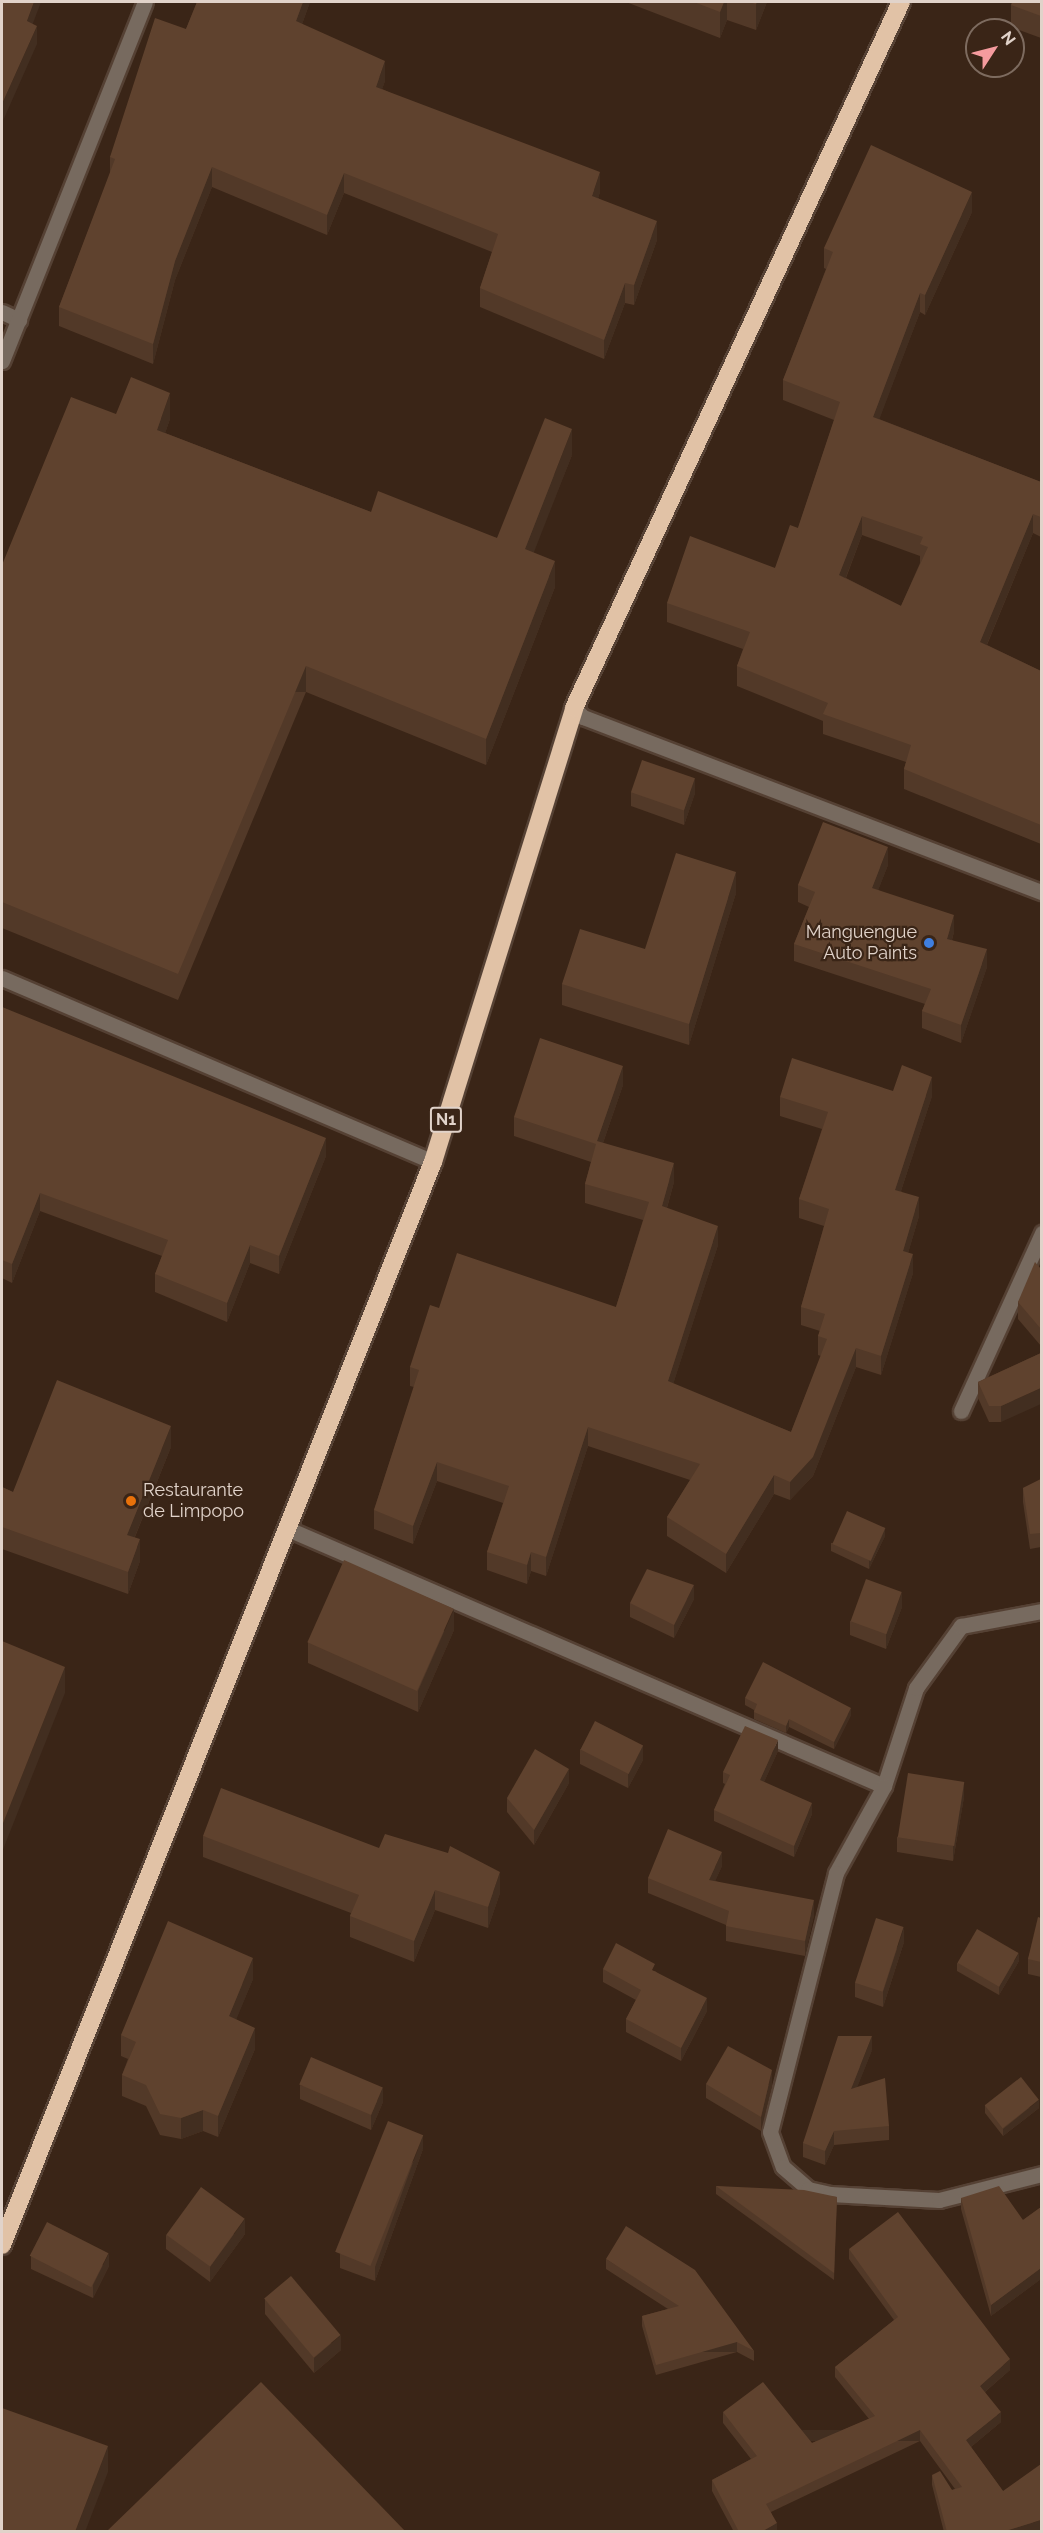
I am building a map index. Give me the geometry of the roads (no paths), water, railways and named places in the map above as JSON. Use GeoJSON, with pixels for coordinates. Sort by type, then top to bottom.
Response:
{"type":"FeatureCollection","features":[{"type":"Feature","properties":{"kind":"highway","name":"N1"},"geometry":{"type":"LineString","coordinates":[[2,2245],[433,1162],[574,708],[900,2]]}},
{"type":"Feature","properties":{"kind":"street"},"geometry":{"type":"LineString","coordinates":[[2,361],[145,2]]}},
{"type":"Feature","properties":{"kind":"street"},"geometry":{"type":"LineString","coordinates":[[2,312],[19,320]]}},
{"type":"Feature","properties":{"kind":"street"},"geometry":{"type":"LineString","coordinates":[[574,708],[583,717],[1041,892]]}},
{"type":"Feature","properties":{"kind":"street"},"geometry":{"type":"LineString","coordinates":[[2,978],[433,1162]]}},
{"type":"Feature","properties":{"kind":"street"},"geometry":{"type":"LineString","coordinates":[[961,1411],[1041,1233]]}},
{"type":"Feature","properties":{"kind":"street"},"geometry":{"type":"LineString","coordinates":[[288,1529],[884,1786]]}},
{"type":"Feature","properties":{"kind":"street"},"geometry":{"type":"LineString","coordinates":[[1040,2176],[939,2200],[830,2194],[808,2189],[783,2167],[770,2132],[836,1873],[884,1786],[916,1688],[961,1626],[1041,1611]]}},
{"type":"Feature","properties":{"kind":"place","name":"Manguengue Auto Paints"},"geometry":{"type":"Point","coordinates":[929,943]}},
{"type":"Feature","properties":{"kind":"place","name":"Restaurante de Limpopo"},"geometry":{"type":"Point","coordinates":[131,1501]}}]}
